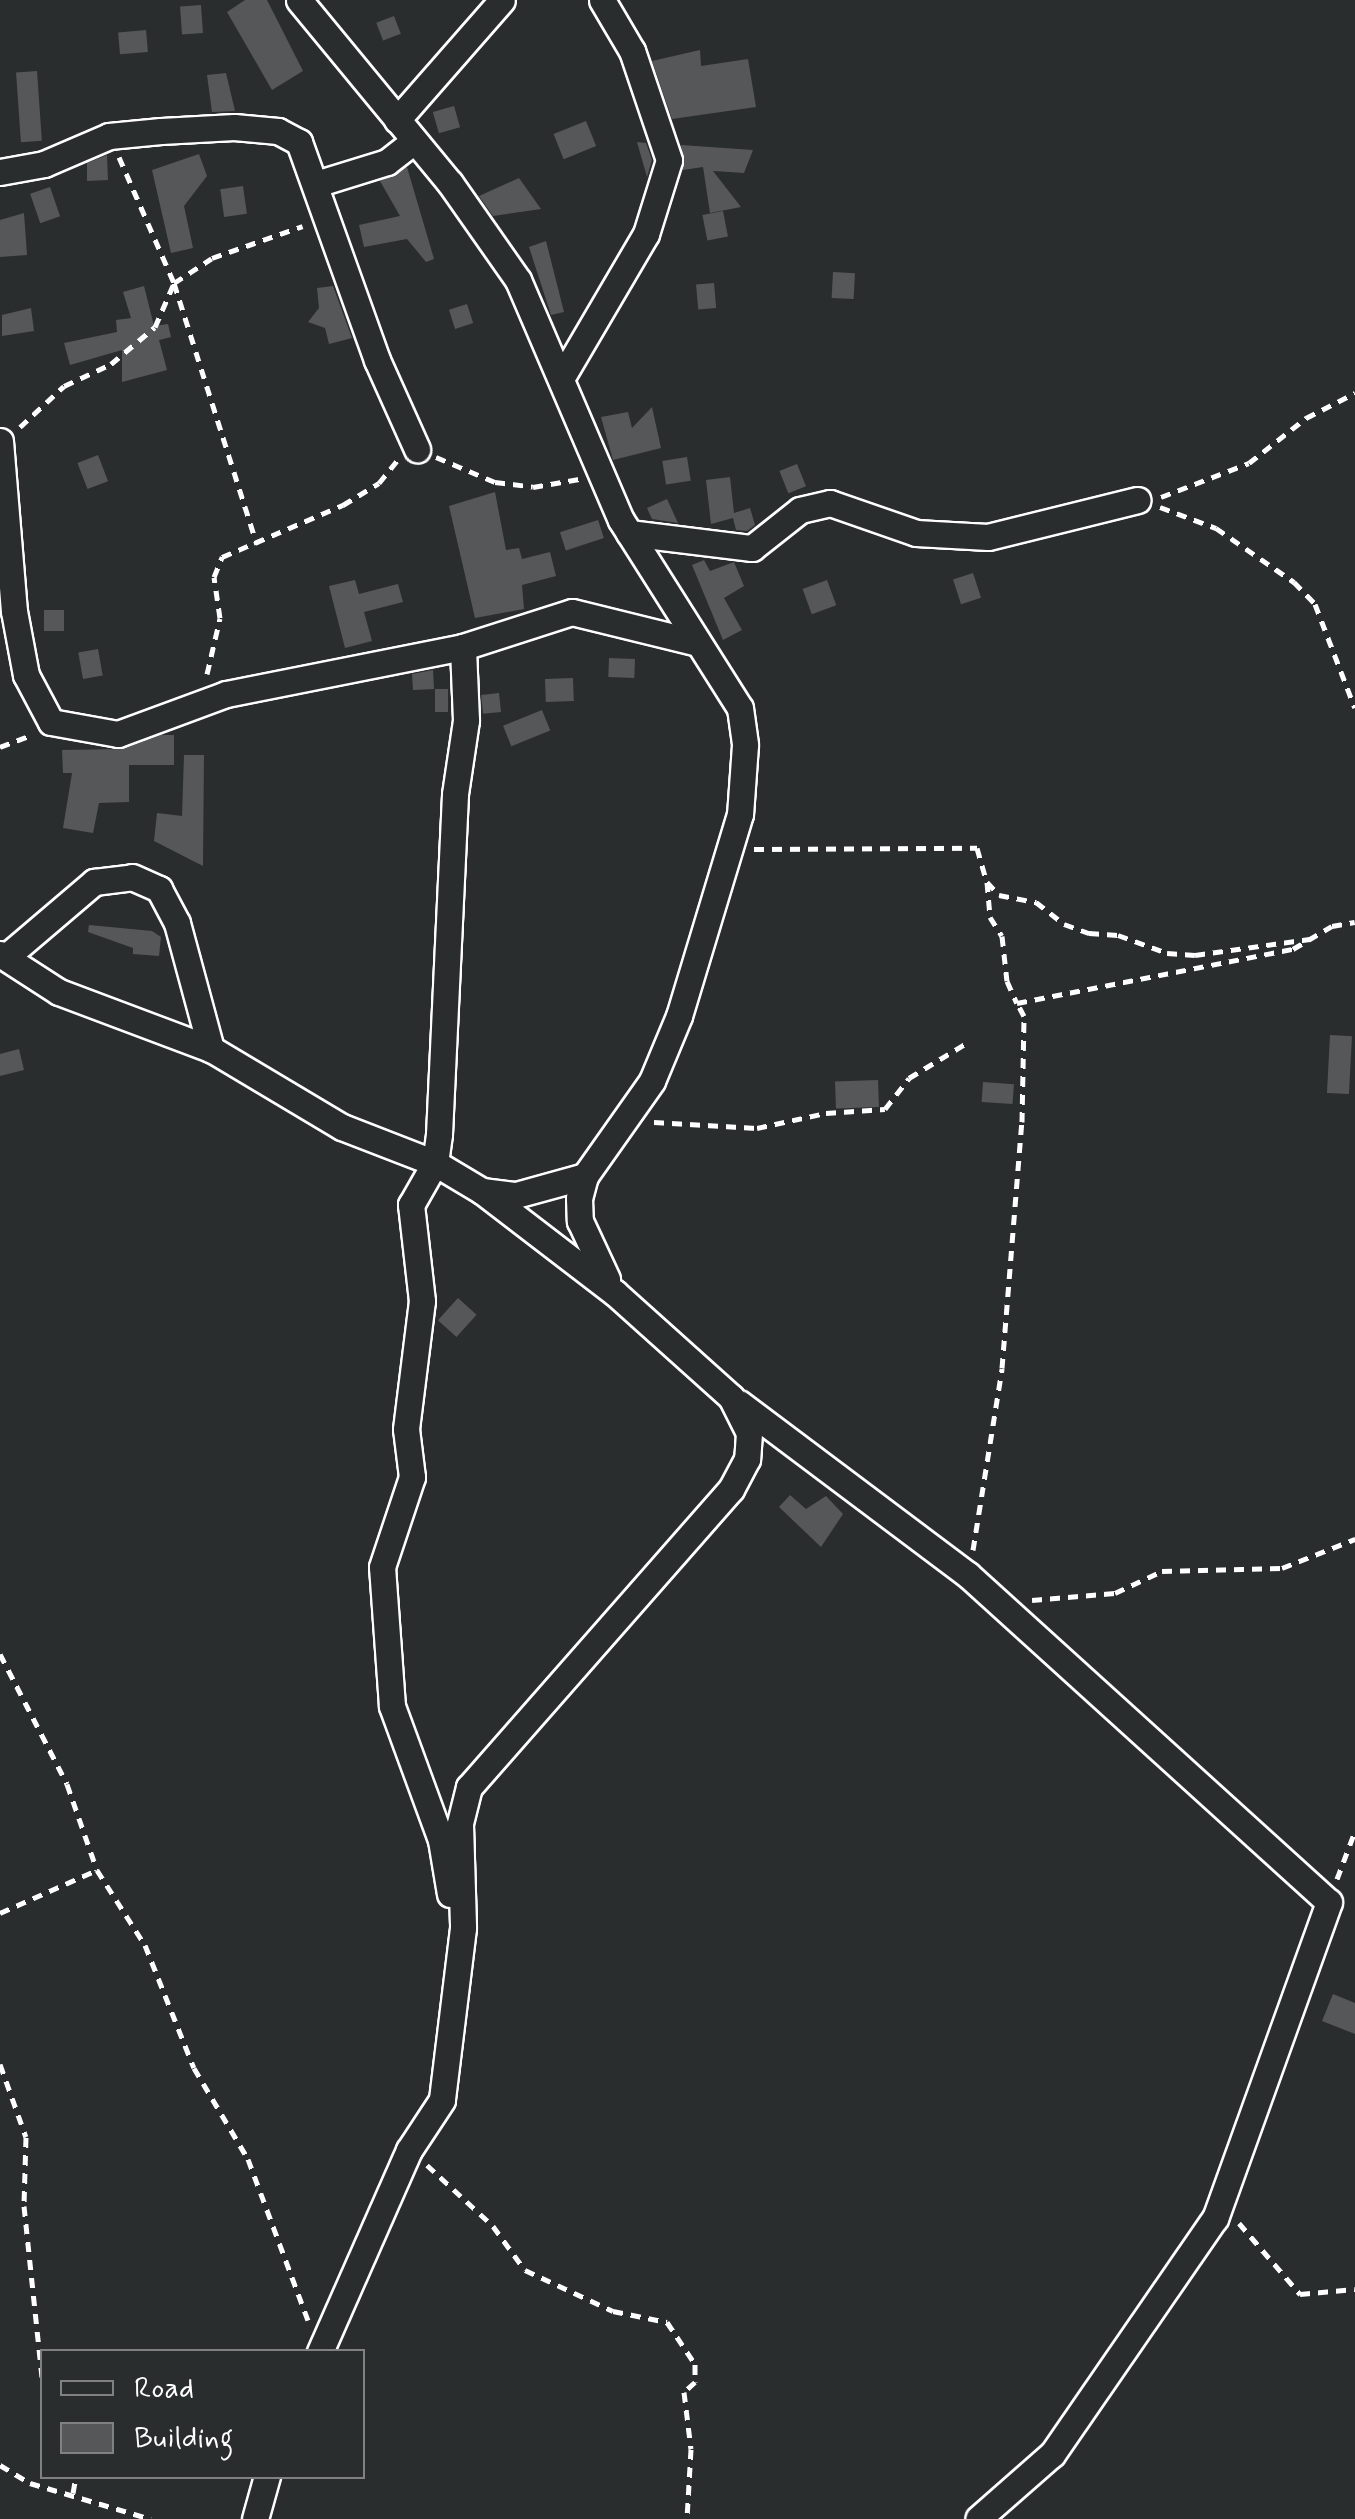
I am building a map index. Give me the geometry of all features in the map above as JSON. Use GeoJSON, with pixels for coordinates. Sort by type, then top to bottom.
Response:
{"type":"FeatureCollection","features":[{"type":"Feature","properties":{"kind":"street"},"geometry":{"type":"LineString","coordinates":[[299,0],[414,141],[518,280],[562,377],[600,476],[629,533],[694,642],[740,708],[744,780],[731,846],[668,1045],[626,1118],[585,1176],[580,1221],[615,1293]]}},
{"type":"Feature","properties":{"kind":"street"},"geometry":{"type":"LineString","coordinates":[[397,120],[502,0]]}},
{"type":"Feature","properties":{"kind":"street"},"geometry":{"type":"LineString","coordinates":[[562,377],[646,234],[669,160],[632,50],[602,0]]}},
{"type":"Feature","properties":{"kind":"street"},"geometry":{"type":"LineString","coordinates":[[0,172],[44,164],[109,136],[234,127],[278,131],[299,142],[316,184],[324,218],[417,449]]}},
{"type":"Feature","properties":{"kind":"street"},"geometry":{"type":"LineString","coordinates":[[316,184],[387,162],[414,141]]}},
{"type":"Feature","properties":{"kind":"street"},"geometry":{"type":"LineString","coordinates":[[0,443],[14,611],[26,675],[51,722],[118,734],[206,702],[372,660],[462,647],[572,612],[694,642]]}},
{"type":"Feature","properties":{"kind":"street"},"geometry":{"type":"LineString","coordinates":[[629,533],[752,548],[800,510],[830,503],[916,532],[988,538],[1138,500]]}},
{"type":"Feature","properties":{"kind":"street"},"geometry":{"type":"LineString","coordinates":[[458,1958],[441,1840],[392,1706],[382,1567],[410,1498],[406,1428],[422,1302],[411,1205],[435,1162],[455,794],[466,720],[462,647]]}},
{"type":"Feature","properties":{"kind":"street"},"geometry":{"type":"LineString","coordinates":[[211,1050],[177,923],[159,889],[132,877],[94,882],[3,956],[60,992],[211,1050],[342,1127],[435,1162],[482,1191],[615,1293],[731,1397],[968,1575],[1329,1902],[1220,2202],[1192,2256],[1097,2396],[1052,2454],[978,2519]]}},
{"type":"Feature","properties":{"kind":"street"},"geometry":{"type":"LineString","coordinates":[[482,1191],[556,1189],[585,1176]]}},
{"type":"Feature","properties":{"kind":"street"},"geometry":{"type":"LineString","coordinates":[[321,2348],[409,2150],[442,2100],[458,1958],[460,1824],[468,1787],[731,1490],[747,1459],[749,1433],[731,1397]]}},
{"type":"Feature","properties":{"kind":"street"},"geometry":{"type":"LineString","coordinates":[[255,2519],[267,2479]]}},
{"type":"Feature","properties":{"kind":"path"},"geometry":{"type":"LineString","coordinates":[[109,136],[174,284],[257,544]]}},
{"type":"Feature","properties":{"kind":"path"},"geometry":{"type":"LineString","coordinates":[[0,443],[64,386],[112,364],[155,327],[174,284],[212,258],[324,218]]}},
{"type":"Feature","properties":{"kind":"path"},"geometry":{"type":"LineString","coordinates":[[1138,500],[1179,494],[1249,463],[1306,418],[1355,393]]}},
{"type":"Feature","properties":{"kind":"path"},"geometry":{"type":"LineString","coordinates":[[206,702],[207,655],[220,618],[214,577],[222,557],[343,505],[417,449],[514,484],[600,476]]}},
{"type":"Feature","properties":{"kind":"path"},"geometry":{"type":"LineString","coordinates":[[1138,500],[1216,528],[1294,582],[1315,604],[1355,708]]}},
{"type":"Feature","properties":{"kind":"path"},"geometry":{"type":"LineString","coordinates":[[0,747],[21,742],[51,722]]}},
{"type":"Feature","properties":{"kind":"path"},"geometry":{"type":"LineString","coordinates":[[731,846],[795,851],[956,845],[977,848],[987,882],[990,917],[1002,936],[1006,981],[1024,1016],[1022,1122],[1002,1368],[968,1575]]}},
{"type":"Feature","properties":{"kind":"path"},"geometry":{"type":"LineString","coordinates":[[987,882],[1000,894],[1036,902],[1064,924],[1167,952],[1196,955],[1310,939]]}},
{"type":"Feature","properties":{"kind":"path"},"geometry":{"type":"LineString","coordinates":[[1018,1003],[1293,949],[1355,922]]}},
{"type":"Feature","properties":{"kind":"path"},"geometry":{"type":"LineString","coordinates":[[626,1118],[757,1128],[826,1113],[885,1109],[909,1078],[970,1041]]}},
{"type":"Feature","properties":{"kind":"path"},"geometry":{"type":"LineString","coordinates":[[989,1597],[1052,1602],[1115,1593],[1162,1571],[1282,1568],[1355,1539]]}},
{"type":"Feature","properties":{"kind":"path"},"geometry":{"type":"LineString","coordinates":[[0,1654],[67,1784],[98,1870],[145,1945],[194,2068],[248,2160],[321,2348]]}},
{"type":"Feature","properties":{"kind":"path"},"geometry":{"type":"LineString","coordinates":[[1329,1902],[1355,1832]]}},
{"type":"Feature","properties":{"kind":"path"},"geometry":{"type":"LineString","coordinates":[[0,1913],[98,1870]]}},
{"type":"Feature","properties":{"kind":"path"},"geometry":{"type":"LineString","coordinates":[[0,2064],[26,2136],[24,2206],[40,2358]]}},
{"type":"Feature","properties":{"kind":"path"},"geometry":{"type":"LineString","coordinates":[[409,2150],[493,2226],[525,2270],[613,2310],[667,2322],[695,2364],[695,2382],[684,2392],[690,2449],[687,2519]]}},
{"type":"Feature","properties":{"kind":"path"},"geometry":{"type":"LineString","coordinates":[[1220,2202],[1300,2294],[1355,2289]]}},
{"type":"Feature","properties":{"kind":"path"},"geometry":{"type":"LineString","coordinates":[[0,2466],[30,2482],[151,2519]]}},
{"type":"Feature","properties":{"kind":"path"},"geometry":{"type":"LineString","coordinates":[[74,2493],[76,2479]]}},
{"type":"Feature","properties":{"kind":"building"},"geometry":{"type":"Polygon","coordinates":[[[245,0],[267,0],[303,71],[272,90],[227,12],[245,0]]]}},
{"type":"Feature","properties":{"kind":"building"},"geometry":{"type":"Polygon","coordinates":[[[201,5],[203,33],[182,34],[180,6],[201,5]]]}},
{"type":"Feature","properties":{"kind":"building"},"geometry":{"type":"Polygon","coordinates":[[[394,16],[401,34],[383,41],[376,23],[394,16]]]}},
{"type":"Feature","properties":{"kind":"building"},"geometry":{"type":"Polygon","coordinates":[[[146,30],[148,52],[120,54],[118,32],[146,30]]]}},
{"type":"Feature","properties":{"kind":"building"},"geometry":{"type":"Polygon","coordinates":[[[700,50],[701,66],[748,59],[756,107],[672,119],[652,61],[700,50]]]}},
{"type":"Feature","properties":{"kind":"building"},"geometry":{"type":"Polygon","coordinates":[[[37,71],[42,141],[21,142],[16,72],[37,71]]]}},
{"type":"Feature","properties":{"kind":"building"},"geometry":{"type":"Polygon","coordinates":[[[226,73],[235,111],[212,112],[207,75],[226,73]]]}},
{"type":"Feature","properties":{"kind":"building"},"geometry":{"type":"Polygon","coordinates":[[[454,106],[460,127],[439,133],[433,112],[454,106]]]}},
{"type":"Feature","properties":{"kind":"building"},"geometry":{"type":"Polygon","coordinates":[[[586,121],[596,146],[564,159],[554,134],[586,121]]]}},
{"type":"Feature","properties":{"kind":"building"},"geometry":{"type":"Polygon","coordinates":[[[637,142],[646,143],[652,160],[647,177],[637,142]]]}},
{"type":"Feature","properties":{"kind":"building"},"geometry":{"type":"Polygon","coordinates":[[[681,145],[753,150],[744,173],[713,171],[741,207],[710,213],[703,167],[683,170],[681,145]]]}},
{"type":"Feature","properties":{"kind":"building"},"geometry":{"type":"Polygon","coordinates":[[[199,154],[207,176],[184,206],[193,248],[171,253],[152,170],[199,154]]]}},
{"type":"Feature","properties":{"kind":"building"},"geometry":{"type":"Polygon","coordinates":[[[107,155],[108,180],[87,181],[87,163],[107,155]]]}},
{"type":"Feature","properties":{"kind":"building"},"geometry":{"type":"Polygon","coordinates":[[[407,167],[434,259],[426,262],[407,239],[364,247],[359,225],[400,216],[380,181],[407,167]]]}},
{"type":"Feature","properties":{"kind":"building"},"geometry":{"type":"Polygon","coordinates":[[[519,178],[541,209],[493,216],[479,196],[519,178]]]}},
{"type":"Feature","properties":{"kind":"building"},"geometry":{"type":"Polygon","coordinates":[[[243,186],[247,214],[224,217],[220,189],[243,186]]]}},
{"type":"Feature","properties":{"kind":"building"},"geometry":{"type":"Polygon","coordinates":[[[50,187],[60,216],[40,223],[30,194],[50,187]]]}},
{"type":"Feature","properties":{"kind":"building"},"geometry":{"type":"Polygon","coordinates":[[[723,211],[728,237],[707,241],[702,215],[723,211]]]}},
{"type":"Feature","properties":{"kind":"building"},"geometry":{"type":"Polygon","coordinates":[[[24,213],[27,255],[0,257],[0,220],[24,213]]]}},
{"type":"Feature","properties":{"kind":"building"},"geometry":{"type":"Polygon","coordinates":[[[546,241],[564,312],[551,315],[529,247],[546,241]]]}},
{"type":"Feature","properties":{"kind":"building"},"geometry":{"type":"Polygon","coordinates":[[[833,272],[855,273],[854,299],[832,298],[833,272]]]}},
{"type":"Feature","properties":{"kind":"building"},"geometry":{"type":"Polygon","coordinates":[[[714,283],[716,308],[698,309],[696,285],[714,283]]]}},
{"type":"Feature","properties":{"kind":"building"},"geometry":{"type":"Polygon","coordinates":[[[144,286],[154,326],[168,324],[171,337],[159,340],[167,370],[122,382],[122,350],[70,365],[64,343],[117,332],[116,320],[131,318],[123,292],[144,286]]]}},
{"type":"Feature","properties":{"kind":"building"},"geometry":{"type":"Polygon","coordinates":[[[333,286],[352,338],[329,344],[325,328],[308,322],[319,308],[317,288],[333,286]]]}},
{"type":"Feature","properties":{"kind":"building"},"geometry":{"type":"Polygon","coordinates":[[[467,304],[473,323],[455,329],[449,310],[467,304]]]}},
{"type":"Feature","properties":{"kind":"building"},"geometry":{"type":"Polygon","coordinates":[[[31,308],[34,331],[2,336],[2,315],[31,308]]]}},
{"type":"Feature","properties":{"kind":"building"},"geometry":{"type":"Polygon","coordinates":[[[652,407],[661,448],[613,460],[601,417],[628,412],[632,428],[652,407]]]}},
{"type":"Feature","properties":{"kind":"building"},"geometry":{"type":"Polygon","coordinates":[[[98,455],[108,481],[87,489],[77,463],[98,455]]]}},
{"type":"Feature","properties":{"kind":"building"},"geometry":{"type":"Polygon","coordinates":[[[687,457],[691,481],[666,485],[662,461],[687,457]]]}},
{"type":"Feature","properties":{"kind":"building"},"geometry":{"type":"Polygon","coordinates":[[[797,464],[806,486],[788,493],[779,471],[797,464]]]}},
{"type":"Feature","properties":{"kind":"building"},"geometry":{"type":"Polygon","coordinates":[[[730,477],[734,513],[750,508],[755,525],[747,531],[736,530],[733,518],[711,524],[706,480],[730,477]]]}},
{"type":"Feature","properties":{"kind":"building"},"geometry":{"type":"Polygon","coordinates":[[[495,492],[506,550],[519,548],[522,559],[550,552],[556,576],[522,585],[524,609],[475,618],[449,506],[495,492]]]}},
{"type":"Feature","properties":{"kind":"building"},"geometry":{"type":"Polygon","coordinates":[[[667,499],[678,523],[652,519],[647,508],[667,499]]]}},
{"type":"Feature","properties":{"kind":"building"},"geometry":{"type":"Polygon","coordinates":[[[598,520],[604,538],[566,550],[560,532],[598,520]]]}},
{"type":"Feature","properties":{"kind":"building"},"geometry":{"type":"Polygon","coordinates":[[[704,560],[710,571],[734,562],[744,586],[724,598],[742,630],[723,640],[692,565],[704,560]]]}},
{"type":"Feature","properties":{"kind":"building"},"geometry":{"type":"Polygon","coordinates":[[[973,573],[981,598],[961,604],[953,579],[973,573]]]}},
{"type":"Feature","properties":{"kind":"building"},"geometry":{"type":"Polygon","coordinates":[[[355,580],[359,594],[398,584],[403,602],[364,612],[372,641],[345,648],[329,586],[355,580]]]}},
{"type":"Feature","properties":{"kind":"building"},"geometry":{"type":"Polygon","coordinates":[[[827,580],[836,605],[812,614],[803,589],[827,580]]]}},
{"type":"Feature","properties":{"kind":"building"},"geometry":{"type":"Polygon","coordinates":[[[44,610],[64,610],[64,631],[44,631],[44,610]]]}},
{"type":"Feature","properties":{"kind":"building"},"geometry":{"type":"Polygon","coordinates":[[[98,649],[103,676],[83,679],[78,652],[98,649]]]}},
{"type":"Feature","properties":{"kind":"building"},"geometry":{"type":"Polygon","coordinates":[[[609,658],[635,659],[634,678],[608,677],[609,658]]]}},
{"type":"Feature","properties":{"kind":"building"},"geometry":{"type":"Polygon","coordinates":[[[433,670],[434,689],[413,690],[412,674],[433,670]]]}},
{"type":"Feature","properties":{"kind":"building"},"geometry":{"type":"Polygon","coordinates":[[[573,678],[574,701],[546,702],[545,679],[573,678]]]}},
{"type":"Feature","properties":{"kind":"building"},"geometry":{"type":"Polygon","coordinates":[[[435,689],[448,689],[448,712],[435,712],[435,689]]]}},
{"type":"Feature","properties":{"kind":"building"},"geometry":{"type":"Polygon","coordinates":[[[499,693],[501,712],[483,714],[481,695],[499,693]]]}},
{"type":"Feature","properties":{"kind":"building"},"geometry":{"type":"Polygon","coordinates":[[[542,710],[550,730],[511,746],[503,726],[542,710]]]}},
{"type":"Feature","properties":{"kind":"building"},"geometry":{"type":"Polygon","coordinates":[[[161,735],[174,735],[174,765],[129,765],[129,802],[99,803],[93,833],[63,828],[72,773],[63,773],[62,750],[123,749],[161,735]]]}},
{"type":"Feature","properties":{"kind":"building"},"geometry":{"type":"Polygon","coordinates":[[[184,755],[204,755],[203,866],[154,841],[157,813],[182,816],[184,755]]]}},
{"type":"Feature","properties":{"kind":"building"},"geometry":{"type":"Polygon","coordinates":[[[89,925],[152,931],[161,937],[159,956],[133,954],[133,948],[88,932],[89,925]]]}},
{"type":"Feature","properties":{"kind":"building"},"geometry":{"type":"Polygon","coordinates":[[[1330,1035],[1352,1036],[1349,1094],[1327,1093],[1330,1035]]]}},
{"type":"Feature","properties":{"kind":"building"},"geometry":{"type":"Polygon","coordinates":[[[19,1049],[24,1070],[0,1076],[0,1054],[19,1049]]]}},
{"type":"Feature","properties":{"kind":"building"},"geometry":{"type":"Polygon","coordinates":[[[878,1080],[879,1107],[836,1108],[835,1082],[878,1080]]]}},
{"type":"Feature","properties":{"kind":"building"},"geometry":{"type":"Polygon","coordinates":[[[983,1082],[1014,1084],[1013,1104],[982,1102],[983,1082]]]}},
{"type":"Feature","properties":{"kind":"building"},"geometry":{"type":"Polygon","coordinates":[[[458,1298],[477,1315],[457,1337],[438,1320],[458,1298]]]}},
{"type":"Feature","properties":{"kind":"building"},"geometry":{"type":"Polygon","coordinates":[[[790,1495],[806,1509],[826,1496],[843,1514],[821,1547],[779,1507],[790,1495]]]}},
{"type":"Feature","properties":{"kind":"building"},"geometry":{"type":"Polygon","coordinates":[[[1333,1994],[1355,2003],[1355,2034],[1322,2021],[1333,1994]]]}}]}
